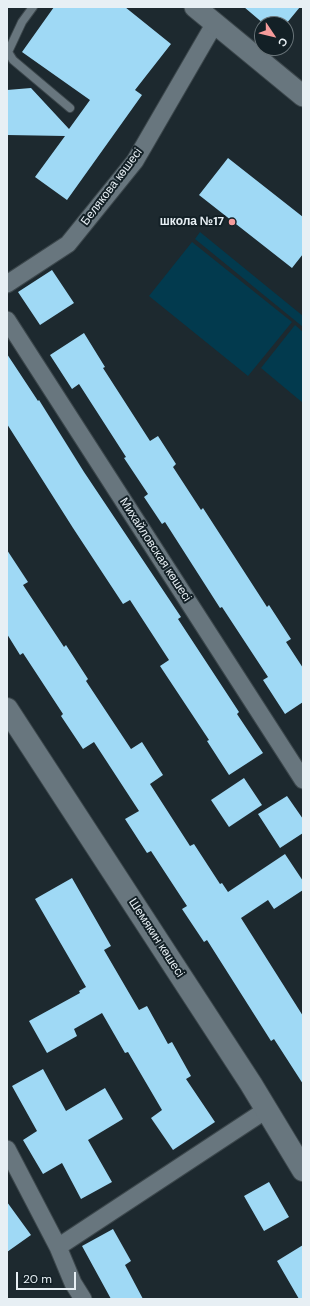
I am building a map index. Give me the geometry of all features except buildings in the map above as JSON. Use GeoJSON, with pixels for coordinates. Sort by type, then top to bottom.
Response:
{"type":"FeatureCollection","features":[{"type":"Feature","properties":{"kind":"main road","name":"Шемякин көшесі"},"geometry":{"type":"LineString","coordinates":[[7,709],[266,1110],[303,1170]]}},
{"type":"Feature","properties":{"kind":"street"},"geometry":{"type":"LineString","coordinates":[[195,7],[303,96]]}},
{"type":"Feature","properties":{"kind":"street","name":"Белякова көшесі"},"geometry":{"type":"LineString","coordinates":[[7,284],[68,244],[135,161],[215,23]]}},
{"type":"Feature","properties":{"kind":"street","name":"Михайловская көшесі"},"geometry":{"type":"LineString","coordinates":[[7,320],[303,780]]}},
{"type":"Feature","properties":{"kind":"street"},"geometry":{"type":"LineString","coordinates":[[58,1246],[266,1110]]}},
{"type":"Feature","properties":{"kind":"street"},"geometry":{"type":"LineString","coordinates":[[7,1149],[58,1246],[73,1283],[83,1299]]}},
{"type":"Feature","properties":{"kind":"lane"},"geometry":{"type":"LineString","coordinates":[[33,7],[22,22],[8,52],[13,60],[70,108]]}},
{"type":"Feature","properties":{"kind":"shaded area"},"geometry":{"type":"Polygon","coordinates":[[[200,232],[303,316],[303,327],[195,239],[200,232]]]}},
{"type":"Feature","properties":{"kind":"shaded area"},"geometry":{"type":"Polygon","coordinates":[[[192,242],[292,322],[248,376],[149,296],[192,242]]]}},
{"type":"Feature","properties":{"kind":"shaded area"},"geometry":{"type":"Polygon","coordinates":[[[295,325],[303,332],[303,403],[261,368],[295,325]]]}},
{"type":"Feature","properties":{"kind":"place","name":"школа №17"},"geometry":{"type":"Point","coordinates":[232,222]}}]}
